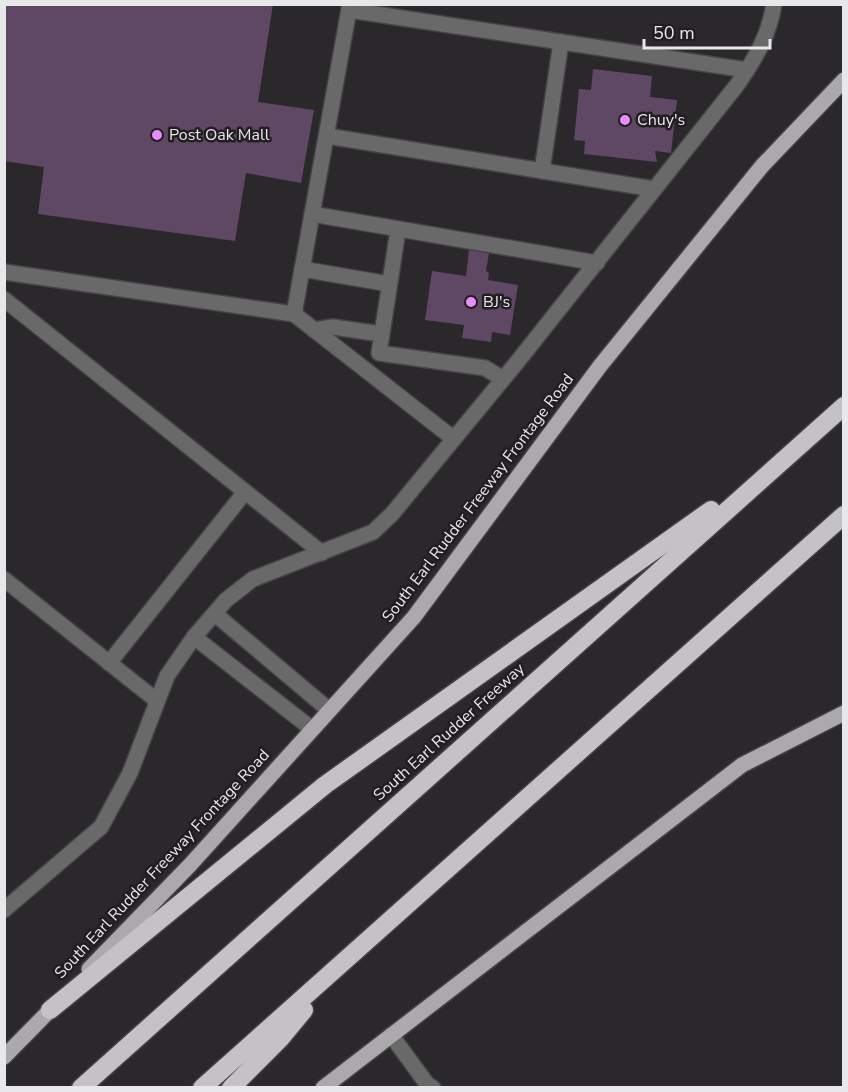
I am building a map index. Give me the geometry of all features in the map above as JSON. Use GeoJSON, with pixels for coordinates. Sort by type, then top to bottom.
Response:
{"type":"FeatureCollection","features":[{"type":"Feature","properties":{"kind":"highway","name":"South Earl Rudder Freeway"},"geometry":{"type":"LineString","coordinates":[[81,1088],[843,406]]}},
{"type":"Feature","properties":{"kind":"highway"},"geometry":{"type":"LineString","coordinates":[[50,1010],[325,785],[784,458]]}},
{"type":"Feature","properties":{"kind":"highway"},"geometry":{"type":"LineString","coordinates":[[202,1088],[843,515]]}},
{"type":"Feature","properties":{"kind":"highway"},"geometry":{"type":"LineString","coordinates":[[231,1088],[280,1039],[342,965]]}},
{"type":"Feature","properties":{"kind":"main road","name":"South Earl Rudder Freeway Frontage Road"},"geometry":{"type":"LineString","coordinates":[[4,1057],[190,865],[414,617],[600,366],[762,166],[843,80]]}},
{"type":"Feature","properties":{"kind":"main road"},"geometry":{"type":"LineString","coordinates":[[323,1088],[741,765],[843,713]]}},
{"type":"Feature","properties":{"kind":"lane"},"geometry":{"type":"LineString","coordinates":[[4,910],[101,827],[130,773],[167,676],[194,637],[214,614],[252,579],[373,532],[392,514],[504,379],[747,70],[770,26],[774,4]]}},
{"type":"Feature","properties":{"kind":"lane"},"geometry":{"type":"LineString","coordinates":[[294,314],[350,7],[747,70]]}},
{"type":"Feature","properties":{"kind":"lane"},"geometry":{"type":"LineString","coordinates":[[542,171],[561,42]]}},
{"type":"Feature","properties":{"kind":"lane"},"geometry":{"type":"LineString","coordinates":[[327,136],[654,189]]}},
{"type":"Feature","properties":{"kind":"lane"},"geometry":{"type":"LineString","coordinates":[[312,214],[597,262]]}},
{"type":"Feature","properties":{"kind":"lane"},"geometry":{"type":"LineString","coordinates":[[370,374],[379,353],[398,230]]}},
{"type":"Feature","properties":{"kind":"lane"},"geometry":{"type":"LineString","coordinates":[[302,269],[389,284]]}},
{"type":"Feature","properties":{"kind":"lane"},"geometry":{"type":"LineString","coordinates":[[4,272],[294,314],[454,439]]}},
{"type":"Feature","properties":{"kind":"lane"},"geometry":{"type":"LineString","coordinates":[[4,299],[321,553]]}},
{"type":"Feature","properties":{"kind":"lane"},"geometry":{"type":"LineString","coordinates":[[314,330],[333,327],[381,334]]}},
{"type":"Feature","properties":{"kind":"lane"},"geometry":{"type":"LineString","coordinates":[[379,353],[484,368],[504,379]]}},
{"type":"Feature","properties":{"kind":"lane"},"geometry":{"type":"LineString","coordinates":[[109,663],[245,492]]}},
{"type":"Feature","properties":{"kind":"lane"},"geometry":{"type":"LineString","coordinates":[[4,579],[156,700]]}},
{"type":"Feature","properties":{"kind":"lane"},"geometry":{"type":"LineString","coordinates":[[214,614],[329,710]]}},
{"type":"Feature","properties":{"kind":"lane"},"geometry":{"type":"LineString","coordinates":[[194,637],[312,729]]}},
{"type":"Feature","properties":{"kind":"lane"},"geometry":{"type":"LineString","coordinates":[[391,1035],[427,1084],[433,1088]]}},
{"type":"Feature","properties":{"kind":"building","name":"Post Oak Mall"},"geometry":{"type":"Polygon","coordinates":[[[4,4],[273,4],[258,102],[314,110],[301,183],[246,173],[235,241],[38,214],[44,167],[4,161],[4,4]]]}},
{"type":"Feature","properties":{"kind":"building","name":"Chuy's"},"geometry":{"type":"Polygon","coordinates":[[[593,69],[652,76],[650,97],[677,100],[671,153],[655,151],[657,162],[584,154],[585,141],[574,140],[579,89],[591,90],[593,69]]]}},
{"type":"Feature","properties":{"kind":"building","name":"BJ's"},"geometry":{"type":"Polygon","coordinates":[[[469,250],[489,253],[486,271],[489,273],[488,280],[518,285],[510,335],[492,332],[491,342],[462,338],[464,325],[425,320],[432,271],[466,276],[469,250]]]}},
{"type":"Feature","properties":{"kind":"place","name":"Chuy's"},"geometry":{"type":"Point","coordinates":[625,120]}},
{"type":"Feature","properties":{"kind":"place","name":"Post Oak Mall"},"geometry":{"type":"Point","coordinates":[157,135]}},
{"type":"Feature","properties":{"kind":"place","name":"BJ's"},"geometry":{"type":"Point","coordinates":[471,302]}}]}
